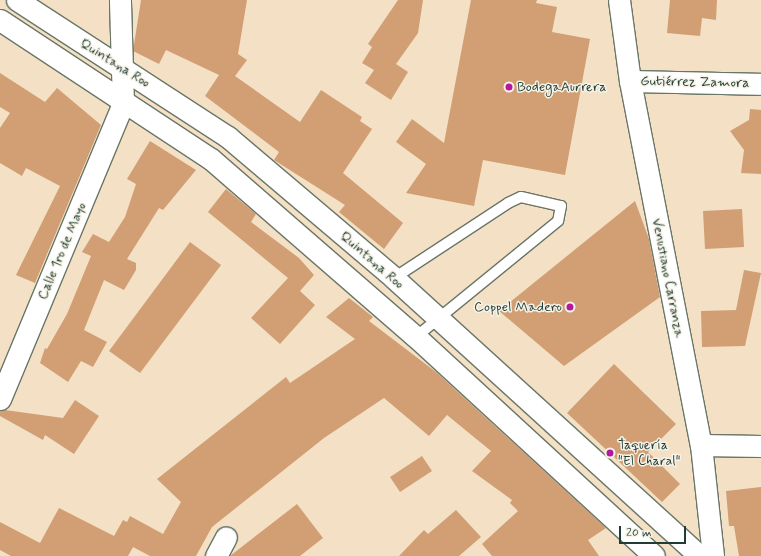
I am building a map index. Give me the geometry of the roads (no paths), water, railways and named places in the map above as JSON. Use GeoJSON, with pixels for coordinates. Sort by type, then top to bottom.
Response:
{"type":"FeatureCollection","features":[{"type":"Feature","properties":{"kind":"street","name":"Quintana Roo"},"geometry":{"type":"LineString","coordinates":[[17,0],[228,137],[394,278],[699,556]]}},
{"type":"Feature","properties":{"kind":"street"},"geometry":{"type":"LineString","coordinates":[[120,0],[123,104]]}},
{"type":"Feature","properties":{"kind":"street","name":"Venustiano Carranza"},"geometry":{"type":"LineString","coordinates":[[619,0],[630,81],[701,445],[713,556]]}},
{"type":"Feature","properties":{"kind":"street","name":"Quintana Roo"},"geometry":{"type":"LineString","coordinates":[[0,20],[123,104],[211,159],[416,337],[654,556]]}},
{"type":"Feature","properties":{"kind":"street","name":"Gutiérrez Zamora"},"geometry":{"type":"LineString","coordinates":[[630,81],[761,84]]}},
{"type":"Feature","properties":{"kind":"street","name":"Calle 1ro de Mayo"},"geometry":{"type":"LineString","coordinates":[[0,399],[123,104]]}},
{"type":"Feature","properties":{"kind":"street"},"geometry":{"type":"LineString","coordinates":[[701,445],[761,446]]}},
{"type":"Feature","properties":{"kind":"street"},"geometry":{"type":"LineString","coordinates":[[216,556],[226,537]]}},
{"type":"Feature","properties":{"kind":"lane"},"geometry":{"type":"LineString","coordinates":[[394,278],[514,200],[521,197],[561,206],[558,222],[416,337]]}},
{"type":"Feature","properties":{"kind":"place","name":"BodegaAurrera"},"geometry":{"type":"Point","coordinates":[509,87]}},
{"type":"Feature","properties":{"kind":"place","name":"Coppel Madero"},"geometry":{"type":"Point","coordinates":[570,307]}},
{"type":"Feature","properties":{"kind":"place","name":"Taquería \"El Charal\""},"geometry":{"type":"Point","coordinates":[610,453]}}]}
